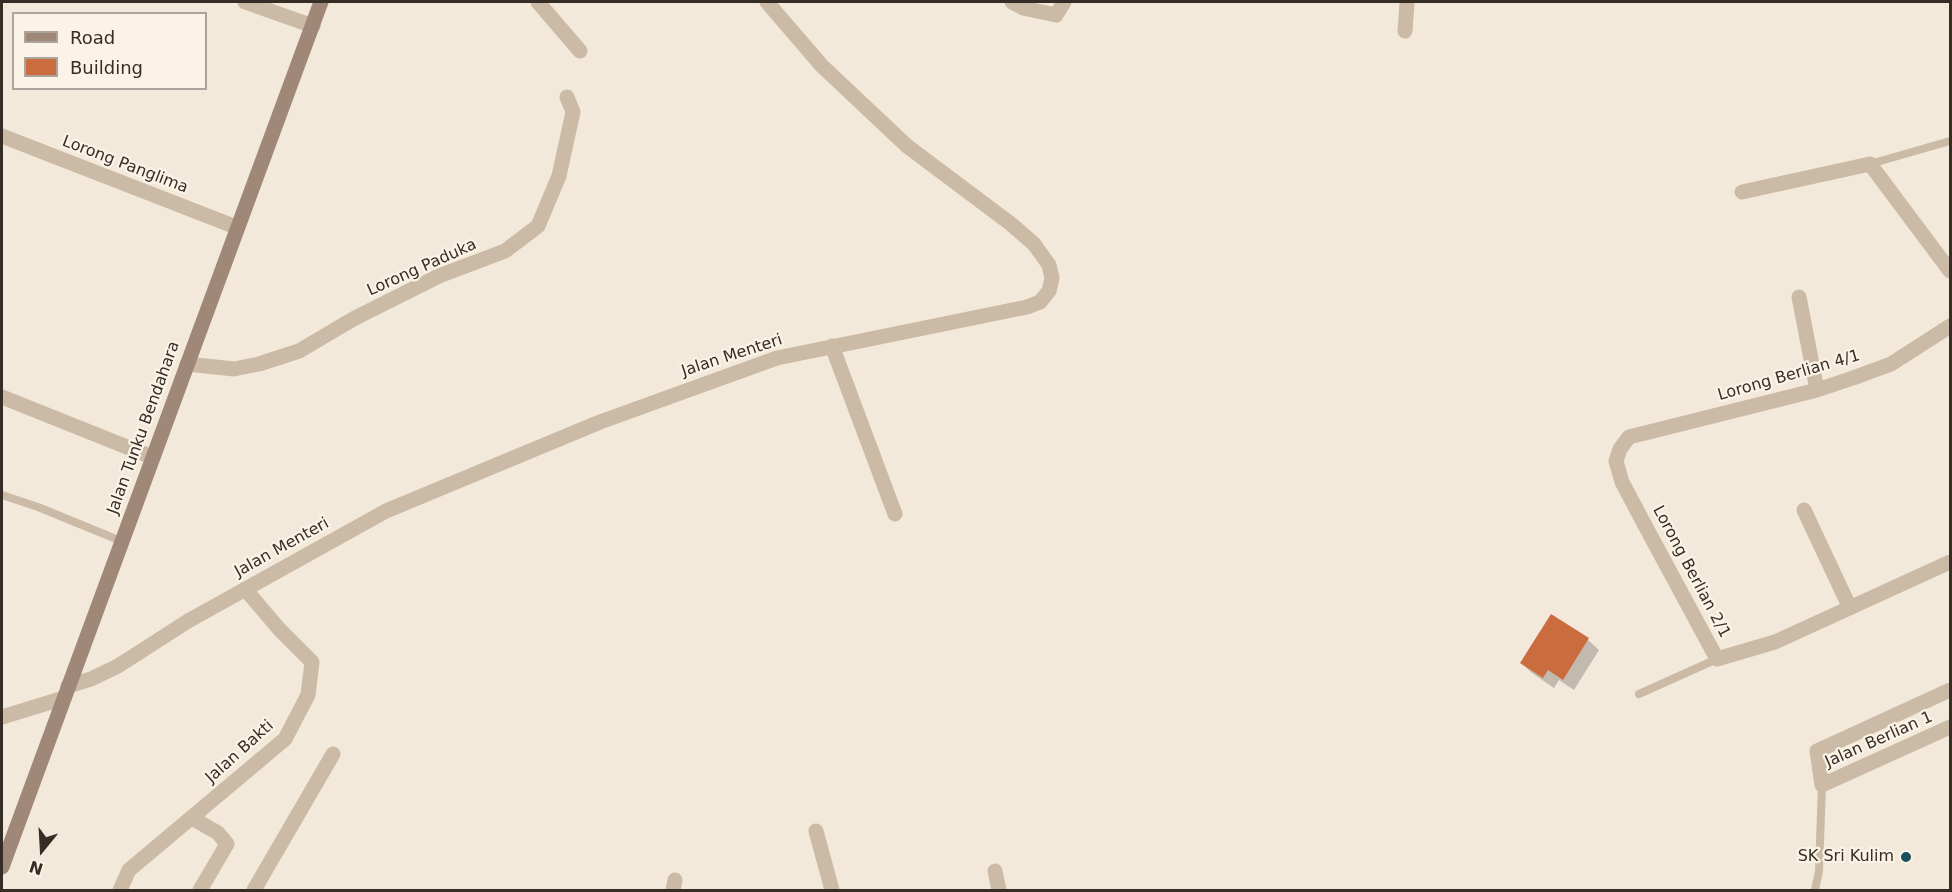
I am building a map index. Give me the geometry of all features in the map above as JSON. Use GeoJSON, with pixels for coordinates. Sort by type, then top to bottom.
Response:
{"type":"FeatureCollection","features":[{"type":"Feature","properties":{"kind":"street"},"geometry":{"type":"LineString","coordinates":[[245,2],[313,26]]}},
{"type":"Feature","properties":{"kind":"street","name":"Jalan Tunku Bendahara"},"geometry":{"type":"LineString","coordinates":[[2,867],[236,227],[321,2]]}},
{"type":"Feature","properties":{"kind":"street"},"geometry":{"type":"LineString","coordinates":[[538,2],[580,51]]}},
{"type":"Feature","properties":{"kind":"street","name":"Jalan Menteri"},"geometry":{"type":"LineString","coordinates":[[2,717],[66,692],[118,666],[188,621],[387,510],[589,426],[777,358],[1027,307],[1040,302],[1049,291],[1052,278],[1049,265],[1034,244],[907,146],[822,66],[767,2]]}},
{"type":"Feature","properties":{"kind":"street"},"geometry":{"type":"LineString","coordinates":[[1012,2],[1023,8],[1060,8]]}},
{"type":"Feature","properties":{"kind":"street"},"geometry":{"type":"LineString","coordinates":[[1405,32],[1407,2]]}},
{"type":"Feature","properties":{"kind":"street","name":"Lorong Paduka"},"geometry":{"type":"LineString","coordinates":[[187,364],[234,369],[259,364],[299,351],[355,318],[439,276],[505,251],[538,226],[559,176],[573,112],[567,97]]}},
{"type":"Feature","properties":{"kind":"street","name":"Lorong Panglima"},"geometry":{"type":"LineString","coordinates":[[2,136],[236,227]]}},
{"type":"Feature","properties":{"kind":"street"},"geometry":{"type":"LineString","coordinates":[[1742,192],[1869,164],[1950,271]]}},
{"type":"Feature","properties":{"kind":"street"},"geometry":{"type":"LineString","coordinates":[[1798,297],[1817,390]]}},
{"type":"Feature","properties":{"kind":"street","name":"Lorong Berlian 4/1"},"geometry":{"type":"LineString","coordinates":[[1629,437],[1817,390],[1891,364],[1950,326]]}},
{"type":"Feature","properties":{"kind":"street"},"geometry":{"type":"LineString","coordinates":[[832,346],[895,514]]}},
{"type":"Feature","properties":{"kind":"street"},"geometry":{"type":"LineString","coordinates":[[2,397],[152,457]]}},
{"type":"Feature","properties":{"kind":"street","name":"Lorong Berlian 2/1"},"geometry":{"type":"LineString","coordinates":[[1629,437],[1620,449],[1616,461],[1622,482],[1717,659],[1775,642],[1950,562]]}},
{"type":"Feature","properties":{"kind":"street"},"geometry":{"type":"LineString","coordinates":[[1803,510],[1850,608]]}},
{"type":"Feature","properties":{"kind":"street","name":"Jalan Bakti"},"geometry":{"type":"LineString","coordinates":[[120,891],[129,870],[285,739],[308,695],[312,662],[280,630],[245,589]]}},
{"type":"Feature","properties":{"kind":"street"},"geometry":{"type":"LineString","coordinates":[[1822,786],[1817,751],[1950,690]]}},
{"type":"Feature","properties":{"kind":"street","name":"Jalan Berlian 1"},"geometry":{"type":"LineString","coordinates":[[1822,786],[1950,728]]}},
{"type":"Feature","properties":{"kind":"street"},"geometry":{"type":"LineString","coordinates":[[254,891],[333,754]]}},
{"type":"Feature","properties":{"kind":"street"},"geometry":{"type":"LineString","coordinates":[[192,818],[218,833],[227,844],[200,891]]}},
{"type":"Feature","properties":{"kind":"street"},"geometry":{"type":"LineString","coordinates":[[816,831],[832,891]]}},
{"type":"Feature","properties":{"kind":"street"},"geometry":{"type":"LineString","coordinates":[[995,871],[999,891]]}},
{"type":"Feature","properties":{"kind":"lane"},"geometry":{"type":"LineString","coordinates":[[1869,164],[1950,141]]}},
{"type":"Feature","properties":{"kind":"lane"},"geometry":{"type":"LineString","coordinates":[[2,495],[121,541]]}},
{"type":"Feature","properties":{"kind":"lane"},"geometry":{"type":"LineString","coordinates":[[1639,694],[1717,659]]}},
{"type":"Feature","properties":{"kind":"lane"},"geometry":{"type":"LineString","coordinates":[[1815,891],[1820,871],[1822,786]]}},
{"type":"Feature","properties":{"kind":"building"},"geometry":{"type":"Polygon","coordinates":[[[1551,614],[1589,638],[1563,680],[1548,670],[1543,678],[1520,663],[1551,614]]]}},
{"type":"Feature","properties":{"kind":"place","name":"SK Sri Kulim"},"geometry":{"type":"Point","coordinates":[1906,857]}}]}
